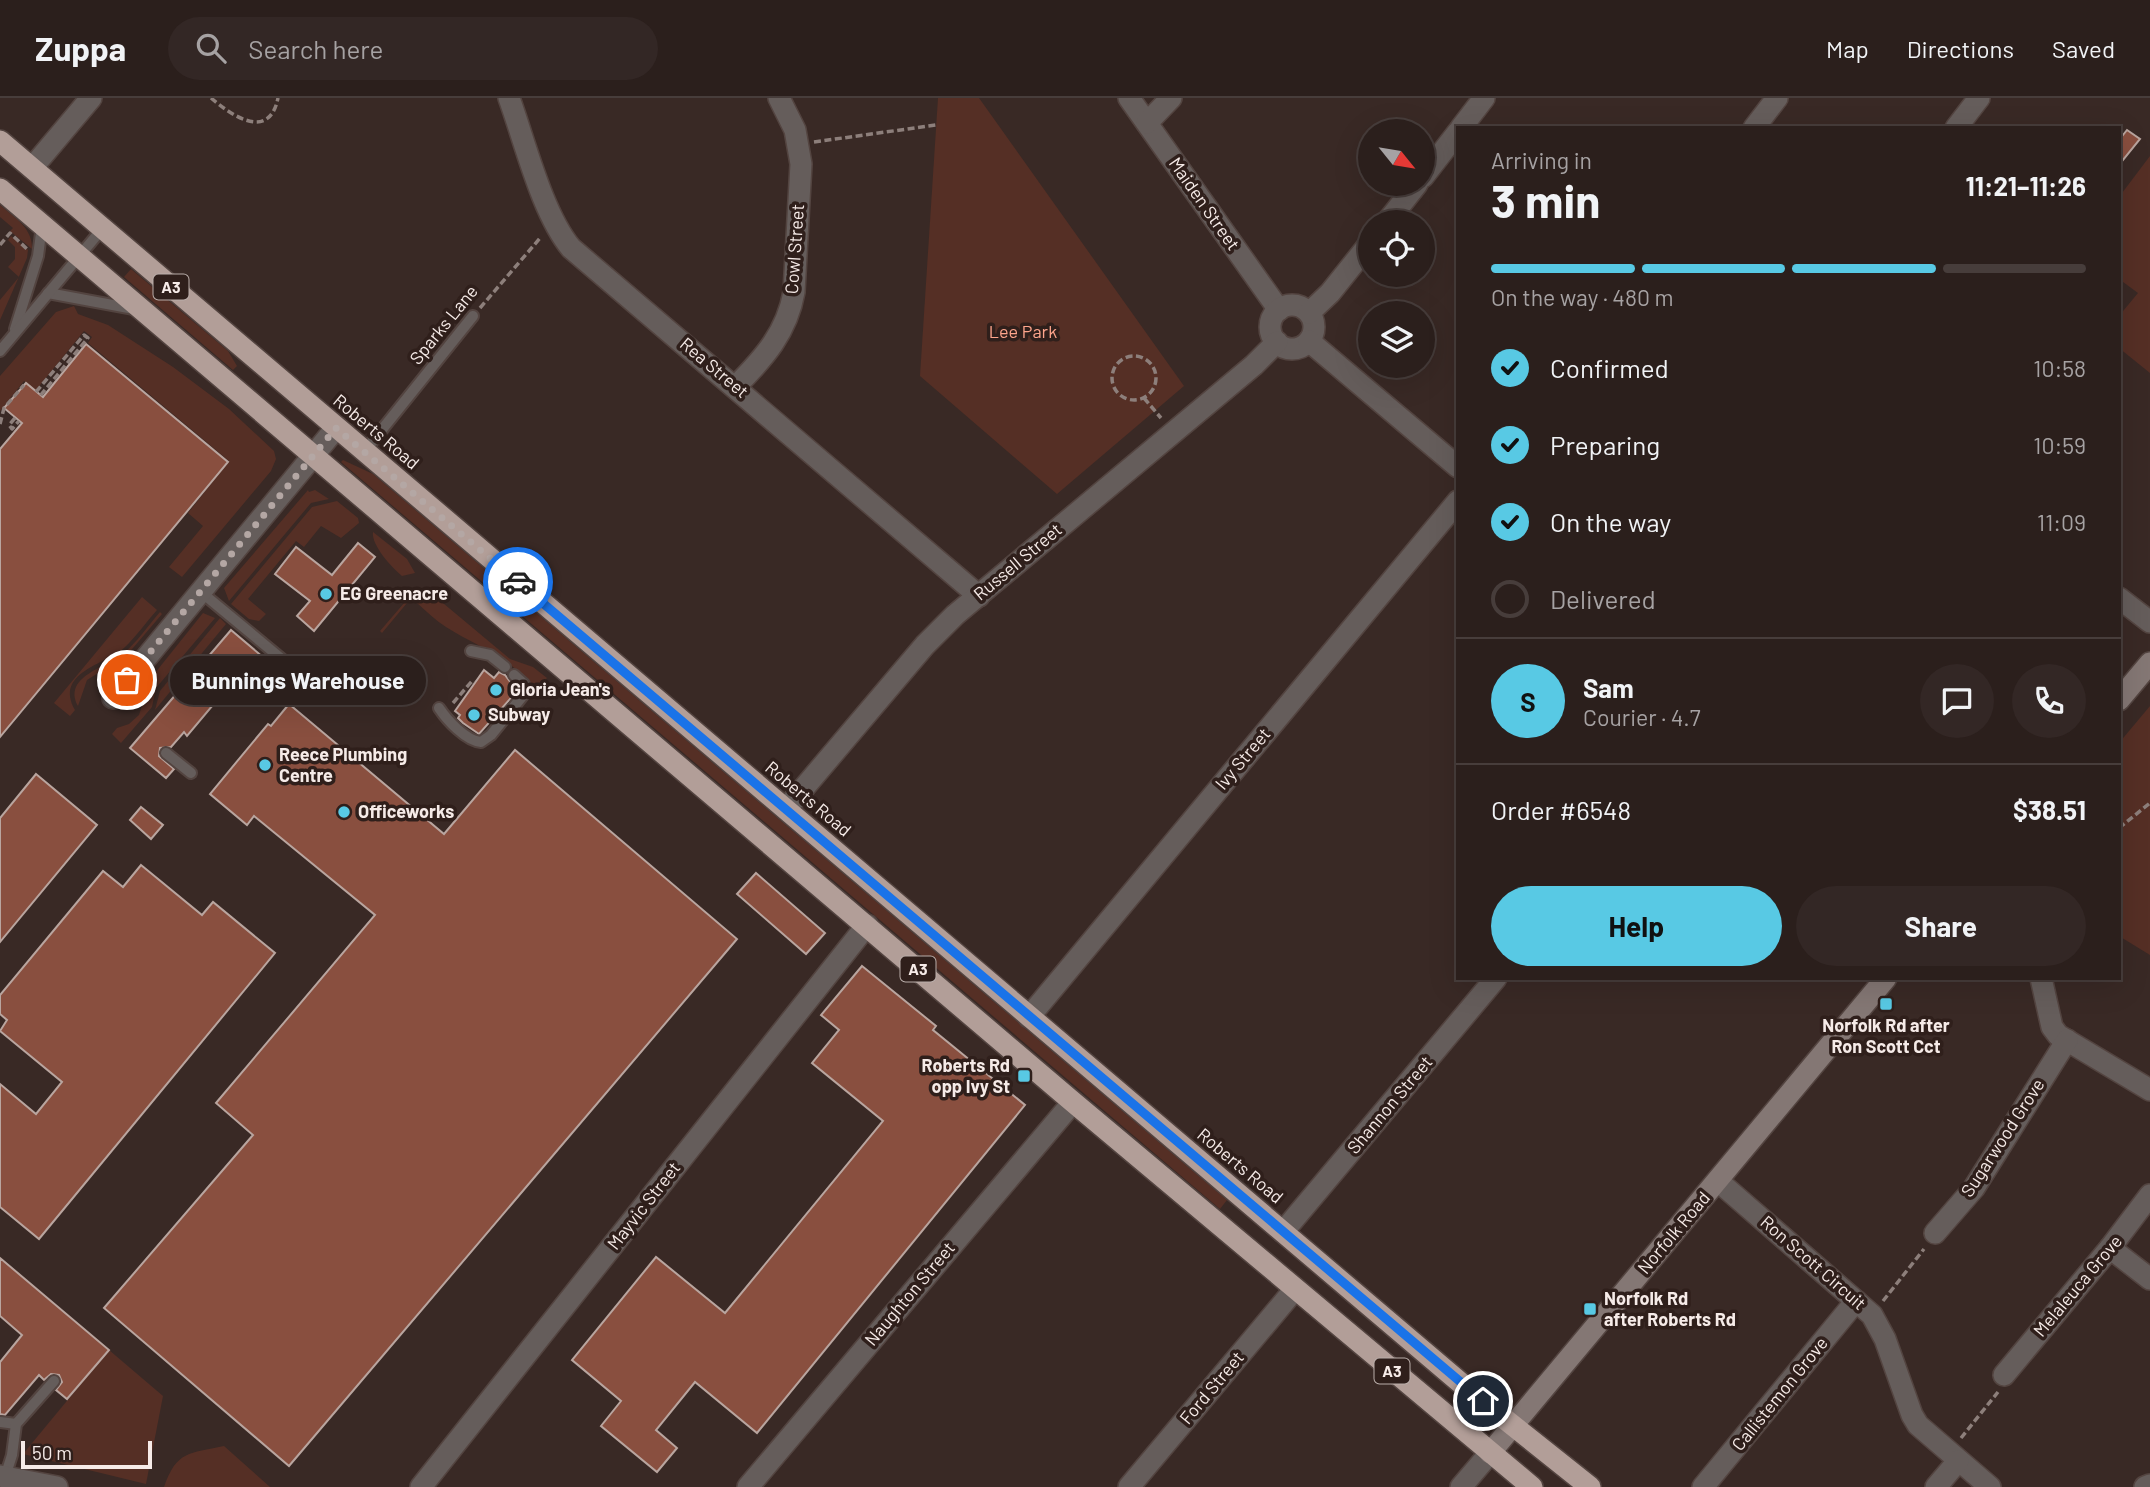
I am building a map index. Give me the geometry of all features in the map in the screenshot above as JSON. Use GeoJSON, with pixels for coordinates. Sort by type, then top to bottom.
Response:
{"type":"FeatureCollection","features":[{"type":"Feature","properties":{"kind":"highway","name":"Roberts Road"},"geometry":{"type":"LineString","coordinates":[[0,141],[1029,1017],[1590,1487]]}},
{"type":"Feature","properties":{"kind":"highway","name":"A3"},"geometry":{"type":"LineString","coordinates":[[0,189],[1073,1102],[1532,1487]]}},
{"type":"Feature","properties":{"kind":"street"},"geometry":{"type":"LineString","coordinates":[[32,168],[91,98]]}},
{"type":"Feature","properties":{"kind":"street","name":"Rea Street"},"geometry":{"type":"LineString","coordinates":[[509,98],[555,222],[571,248],[979,596]]}},
{"type":"Feature","properties":{"kind":"street","name":"Cowl Street"},"geometry":{"type":"LineString","coordinates":[[736,386],[778,338],[790,311],[801,164],[799,145],[779,98]]}},
{"type":"Feature","properties":{"kind":"street","name":"Maiden Street"},"geometry":{"type":"LineString","coordinates":[[1129,98],[1279,310]]}},
{"type":"Feature","properties":{"kind":"street"},"geometry":{"type":"LineString","coordinates":[[1147,123],[1171,98]]}},
{"type":"Feature","properties":{"kind":"street"},"geometry":{"type":"LineString","coordinates":[[1463,126],[1484,98]]}},
{"type":"Feature","properties":{"kind":"street"},"geometry":{"type":"LineString","coordinates":[[1756,126],[1777,98]]}},
{"type":"Feature","properties":{"kind":"street"},"geometry":{"type":"LineString","coordinates":[[1958,126],[1979,98]]}},
{"type":"Feature","properties":{"kind":"street"},"geometry":{"type":"LineString","coordinates":[[1435,162],[1456,135]]}},
{"type":"Feature","properties":{"kind":"street"},"geometry":{"type":"LineString","coordinates":[[1396,210],[1408,196]]}},
{"type":"Feature","properties":{"kind":"street"},"geometry":{"type":"LineString","coordinates":[[1309,313],[1330,293],[1358,258]]}},
{"type":"Feature","properties":{"kind":"street"},"geometry":{"type":"LineString","coordinates":[[1295,305],[1309,313],[1314,325],[1309,341],[1293,348],[1277,342],[1270,326],[1279,310],[1295,305]]}},
{"type":"Feature","properties":{"kind":"street"},"geometry":{"type":"LineString","coordinates":[[1309,341],[1456,465]]}},
{"type":"Feature","properties":{"kind":"street","name":"Russell Street"},"geometry":{"type":"LineString","coordinates":[[786,809],[925,645],[1277,342]]}},
{"type":"Feature","properties":{"kind":"street"},"geometry":{"type":"LineString","coordinates":[[113,698],[336,428]]}},
{"type":"Feature","properties":{"kind":"street","name":"Ivy Street"},"geometry":{"type":"LineString","coordinates":[[1029,1017],[1456,503]]}},
{"type":"Feature","properties":{"kind":"street"},"geometry":{"type":"LineString","coordinates":[[2121,600],[2150,622]]}},
{"type":"Feature","properties":{"kind":"street"},"geometry":{"type":"LineString","coordinates":[[2121,699],[2150,663]]}},
{"type":"Feature","properties":{"kind":"street","name":"Mayvic Street"},"geometry":{"type":"LineString","coordinates":[[421,1487],[867,925]]}},
{"type":"Feature","properties":{"kind":"street","name":"Shannon Street"},"geometry":{"type":"LineString","coordinates":[[1283,1232],[1494,980]]}},
{"type":"Feature","properties":{"kind":"street","name":"Norfolk Road"},"geometry":{"type":"LineString","coordinates":[[1461,1487],[1884,980]]}},
{"type":"Feature","properties":{"kind":"street"},"geometry":{"type":"LineString","coordinates":[[2041,980],[2052,1027],[2067,1040],[2150,1090]]}},
{"type":"Feature","properties":{"kind":"street","name":"Sugarwood Grove"},"geometry":{"type":"LineString","coordinates":[[1935,1233],[1974,1188],[2067,1040]]}},
{"type":"Feature","properties":{"kind":"street","name":"Naughton Street"},"geometry":{"type":"LineString","coordinates":[[748,1487],[1073,1102]]}},
{"type":"Feature","properties":{"kind":"street","name":"Ron Scott Circuit"},"geometry":{"type":"LineString","coordinates":[[1718,1181],[1864,1308],[1885,1339],[1918,1425],[1990,1487]]}},
{"type":"Feature","properties":{"kind":"street","name":"Melaleuca Grove"},"geometry":{"type":"LineString","coordinates":[[2004,1375],[2110,1248],[2150,1195]]}},
{"type":"Feature","properties":{"kind":"street"},"geometry":{"type":"LineString","coordinates":[[2110,1248],[2150,1279]]}},
{"type":"Feature","properties":{"kind":"street","name":"Ford Street"},"geometry":{"type":"LineString","coordinates":[[1129,1487],[1295,1289]]}},
{"type":"Feature","properties":{"kind":"street","name":"Callistemon Grove"},"geometry":{"type":"LineString","coordinates":[[1703,1487],[1864,1308]]}},
{"type":"Feature","properties":{"kind":"street"},"geometry":{"type":"LineString","coordinates":[[1936,1487],[1953,1457]]}},
{"type":"Feature","properties":{"kind":"street"},"geometry":{"type":"LineString","coordinates":[[2,1477],[57,1487]]}},
{"type":"Feature","properties":{"kind":"street"},"geometry":{"type":"LineString","coordinates":[[2145,1487],[2150,1485]]}},
{"type":"Feature","properties":{"kind":"lane"},"geometry":{"type":"LineString","coordinates":[[13,335],[38,256],[43,225]]}},
{"type":"Feature","properties":{"kind":"lane"},"geometry":{"type":"LineString","coordinates":[[0,351],[102,229]]}},
{"type":"Feature","properties":{"kind":"lane"},"geometry":{"type":"LineString","coordinates":[[48,293],[144,310]]}},
{"type":"Feature","properties":{"kind":"lane","name":"Sparks Lane"},"geometry":{"type":"LineString","coordinates":[[364,452],[473,316]]}},
{"type":"Feature","properties":{"kind":"lane"},"geometry":{"type":"LineString","coordinates":[[201,592],[283,660],[318,696]]}},
{"type":"Feature","properties":{"kind":"lane"},"geometry":{"type":"LineString","coordinates":[[471,651],[485,652],[505,667]]}},
{"type":"Feature","properties":{"kind":"lane"},"geometry":{"type":"LineString","coordinates":[[439,708],[445,717],[472,740],[481,742],[491,735],[525,693],[524,684],[514,675]]}},
{"type":"Feature","properties":{"kind":"lane"},"geometry":{"type":"LineString","coordinates":[[166,752],[191,773]]}},
{"type":"Feature","properties":{"kind":"lane"},"geometry":{"type":"LineString","coordinates":[[2,1477],[12,1455],[16,1424],[54,1381]]}},
{"type":"Feature","properties":{"kind":"lane"},"geometry":{"type":"LineString","coordinates":[[0,1422],[16,1424]]}},
{"type":"Feature","properties":{"kind":"path"},"geometry":{"type":"LineString","coordinates":[[211,98],[229,113],[249,122],[267,118],[278,98]]}},
{"type":"Feature","properties":{"kind":"path"},"geometry":{"type":"LineString","coordinates":[[799,145],[936,125]]}},
{"type":"Feature","properties":{"kind":"path","name":"Sparks Lane"},"geometry":{"type":"LineString","coordinates":[[473,316],[555,222]]}},
{"type":"Feature","properties":{"kind":"path"},"geometry":{"type":"LineString","coordinates":[[0,245],[10,233],[31,253]]}},
{"type":"Feature","properties":{"kind":"path"},"geometry":{"type":"LineString","coordinates":[[84,335],[88,338],[38,394],[84,335]]}},
{"type":"Feature","properties":{"kind":"path"},"geometry":{"type":"LineString","coordinates":[[1129,356],[1143,358],[1153,368],[1156,381],[1149,394],[1143,398],[1129,400],[1122,397],[1112,385],[1113,370],[1129,356]]}},
{"type":"Feature","properties":{"kind":"path"},"geometry":{"type":"LineString","coordinates":[[0,424],[4,408],[24,385]]}},
{"type":"Feature","properties":{"kind":"path"},"geometry":{"type":"LineString","coordinates":[[1143,398],[1174,432]]}},
{"type":"Feature","properties":{"kind":"path"},"geometry":{"type":"LineString","coordinates":[[448,698],[453,703],[463,696],[472,681],[474,682]]}},
{"type":"Feature","properties":{"kind":"path"},"geometry":{"type":"LineString","coordinates":[[2121,826],[2150,803]]}},
{"type":"Feature","properties":{"kind":"path"},"geometry":{"type":"LineString","coordinates":[[1864,1308],[1935,1233]]}},
{"type":"Feature","properties":{"kind":"path"},"geometry":{"type":"LineString","coordinates":[[1953,1457],[2006,1381],[2004,1375]]}},
{"type":"Feature","properties":{"kind":"green space","name":"Lee Park"},"geometry":{"type":"Polygon","coordinates":[[[938,98],[979,98],[1184,386],[1057,494],[920,376],[938,98]]]}},
{"type":"Feature","properties":{"kind":"green space"},"geometry":{"type":"Polygon","coordinates":[[[2150,156],[2150,373],[2121,350],[2121,314],[2138,293],[2121,280],[2121,194],[2150,156]]]}},
{"type":"Feature","properties":{"kind":"green space"},"geometry":{"type":"Polygon","coordinates":[[[0,205],[26,229],[32,249],[10,231],[13,228],[0,217],[0,205]]]}},
{"type":"Feature","properties":{"kind":"green space"},"geometry":{"type":"Polygon","coordinates":[[[11,236],[28,250],[19,277],[8,267],[15,259],[15,247],[8,240],[11,236]]]}},
{"type":"Feature","properties":{"kind":"green space"},"geometry":{"type":"Polygon","coordinates":[[[131,269],[228,351],[237,366],[233,370],[124,277],[131,269]]]}},
{"type":"Feature","properties":{"kind":"green space"},"geometry":{"type":"Polygon","coordinates":[[[18,278],[0,320],[0,300],[18,278]]]}},
{"type":"Feature","properties":{"kind":"green space"},"geometry":{"type":"Polygon","coordinates":[[[74,306],[78,314],[108,325],[173,367],[229,409],[274,451],[276,459],[271,471],[182,577],[169,567],[203,526],[188,513],[229,461],[88,343],[92,337],[84,331],[36,390],[24,381],[0,411],[0,376],[56,312],[74,306]]]}},
{"type":"Feature","properties":{"kind":"green space"},"geometry":{"type":"Polygon","coordinates":[[[343,460],[373,474],[1227,1200],[1220,1209],[341,462],[343,460]]]}},
{"type":"Feature","properties":{"kind":"green space"},"geometry":{"type":"Polygon","coordinates":[[[308,490],[315,490],[329,499],[311,503],[229,601],[224,588],[308,490]]]}},
{"type":"Feature","properties":{"kind":"green space"},"geometry":{"type":"Polygon","coordinates":[[[337,501],[358,518],[359,523],[341,538],[321,526],[304,547],[296,541],[248,599],[266,614],[259,621],[249,619],[231,604],[312,507],[337,501]]]}},
{"type":"Feature","properties":{"kind":"green space"},"geometry":{"type":"Polygon","coordinates":[[[373,532],[407,559],[415,573],[402,576],[379,550],[373,532]]]}},
{"type":"Feature","properties":{"kind":"green space"},"geometry":{"type":"Polygon","coordinates":[[[425,588],[510,659],[533,667],[547,678],[534,692],[517,670],[495,654],[446,627],[416,602],[407,603],[382,633],[380,631],[411,595],[425,588]]]}},
{"type":"Feature","properties":{"kind":"green space"},"geometry":{"type":"Polygon","coordinates":[[[142,597],[157,610],[124,648],[76,678],[70,697],[75,710],[70,716],[54,703],[142,597]]]}},
{"type":"Feature","properties":{"kind":"green space"},"geometry":{"type":"Polygon","coordinates":[[[160,612],[162,614],[127,655],[87,680],[78,706],[76,687],[81,680],[123,654],[160,612]]]}},
{"type":"Feature","properties":{"kind":"green space"},"geometry":{"type":"Polygon","coordinates":[[[203,613],[215,618],[156,688],[152,707],[121,743],[112,734],[139,715],[151,678],[203,613]]]}},
{"type":"Feature","properties":{"kind":"green space"},"geometry":{"type":"Polygon","coordinates":[[[220,618],[226,624],[155,710],[160,691],[220,618]]]}},
{"type":"Feature","properties":{"kind":"green space"},"geometry":{"type":"Polygon","coordinates":[[[2150,706],[2150,955],[2121,937],[2121,741],[2150,706]]]}},
{"type":"Feature","properties":{"kind":"green space"},"geometry":{"type":"Polygon","coordinates":[[[109,1350],[163,1396],[146,1484],[23,1454],[109,1350]]]}},
{"type":"Feature","properties":{"kind":"green space"},"geometry":{"type":"Polygon","coordinates":[[[224,1446],[270,1487],[164,1487],[179,1460],[193,1453],[224,1446]]]}},
{"type":"Feature","properties":{"kind":"building"},"geometry":{"type":"Polygon","coordinates":[[[2127,130],[2140,139],[2121,163],[2121,138],[2127,130]]]}},
{"type":"Feature","properties":{"kind":"building"},"geometry":{"type":"Polygon","coordinates":[[[86,344],[228,462],[0,737],[0,449],[22,423],[4,408],[26,383],[43,397],[86,344]]]}},
{"type":"Feature","properties":{"kind":"building"},"geometry":{"type":"Polygon","coordinates":[[[358,543],[375,557],[314,631],[297,616],[310,601],[275,574],[296,547],[332,575],[358,543]]]}},
{"type":"Feature","properties":{"kind":"building"},"geometry":{"type":"Polygon","coordinates":[[[231,630],[270,663],[263,671],[253,671],[250,676],[253,683],[235,704],[223,693],[187,736],[184,732],[171,747],[160,748],[159,756],[174,769],[166,778],[130,748],[231,630]]]}},
{"type":"Feature","properties":{"kind":"building"},"geometry":{"type":"Polygon","coordinates":[[[484,670],[494,678],[499,672],[505,675],[517,691],[479,734],[463,723],[455,711],[484,670]]]}},
{"type":"Feature","properties":{"kind":"building"},"geometry":{"type":"Polygon","coordinates":[[[289,704],[444,834],[515,750],[737,939],[289,1466],[104,1308],[253,1135],[216,1103],[375,915],[254,816],[247,825],[210,794],[268,724],[271,726],[289,704]]]}},
{"type":"Feature","properties":{"kind":"building"},"geometry":{"type":"Polygon","coordinates":[[[36,774],[97,825],[0,942],[0,818],[36,774]]]}},
{"type":"Feature","properties":{"kind":"building"},"geometry":{"type":"Polygon","coordinates":[[[141,807],[163,825],[151,839],[130,820],[141,807]]]}},
{"type":"Feature","properties":{"kind":"building"},"geometry":{"type":"Polygon","coordinates":[[[141,865],[202,915],[213,902],[275,953],[39,1239],[0,1207],[0,1084],[36,1114],[62,1082],[0,1031],[7,1020],[0,1014],[0,995],[103,871],[123,887],[141,865]]]}},
{"type":"Feature","properties":{"kind":"building"},"geometry":{"type":"Polygon","coordinates":[[[756,873],[825,933],[806,954],[737,894],[756,873]]]}},
{"type":"Feature","properties":{"kind":"building"},"geometry":{"type":"Polygon","coordinates":[[[862,966],[936,1026],[933,1030],[1025,1105],[757,1433],[695,1382],[656,1430],[677,1448],[657,1472],[601,1426],[621,1401],[572,1360],[656,1257],[725,1313],[883,1121],[812,1063],[839,1030],[821,1015],[862,966]]]}},
{"type":"Feature","properties":{"kind":"building"},"geometry":{"type":"Polygon","coordinates":[[[0,1258],[109,1350],[67,1399],[56,1390],[62,1382],[59,1375],[51,1374],[44,1380],[39,1375],[5,1415],[0,1414],[0,1362],[22,1335],[0,1316],[0,1258]]]}},
{"type":"Feature","properties":{"kind":"way so far"},"geometry":{"type":"LineString","coordinates":[[127,680],[336,428],[518,582]]}},
{"type":"Feature","properties":{"kind":"place","name":"EG Greenacre"},"geometry":{"type":"Point","coordinates":[326,594]}},
{"type":"Feature","properties":{"kind":"place","name":"Bunnings Warehouse"},"geometry":{"type":"Point","coordinates":[127,680]}},
{"type":"Feature","properties":{"kind":"place","name":"Gloria Jean's"},"geometry":{"type":"Point","coordinates":[496,690]}},
{"type":"Feature","properties":{"kind":"place","name":"Subway"},"geometry":{"type":"Point","coordinates":[474,715]}},
{"type":"Feature","properties":{"kind":"place","name":"Reece Plumbing Centre"},"geometry":{"type":"Point","coordinates":[265,765]}},
{"type":"Feature","properties":{"kind":"place","name":"Officeworks"},"geometry":{"type":"Point","coordinates":[344,812]}},
{"type":"Feature","properties":{"kind":"place","name":"Norfolk Rd after Ron Scott Cct"},"geometry":{"type":"Point","coordinates":[1886,1004]}},
{"type":"Feature","properties":{"kind":"place","name":"Roberts Rd opp Ivy St"},"geometry":{"type":"Point","coordinates":[1024,1076]}},
{"type":"Feature","properties":{"kind":"place","name":"Norfolk Rd after Roberts Rd"},"geometry":{"type":"Point","coordinates":[1590,1309]}},
{"type":"Feature","properties":{"kind":"route"},"geometry":{"type":"LineString","coordinates":[[518,582],[1483,1401]]}}]}
